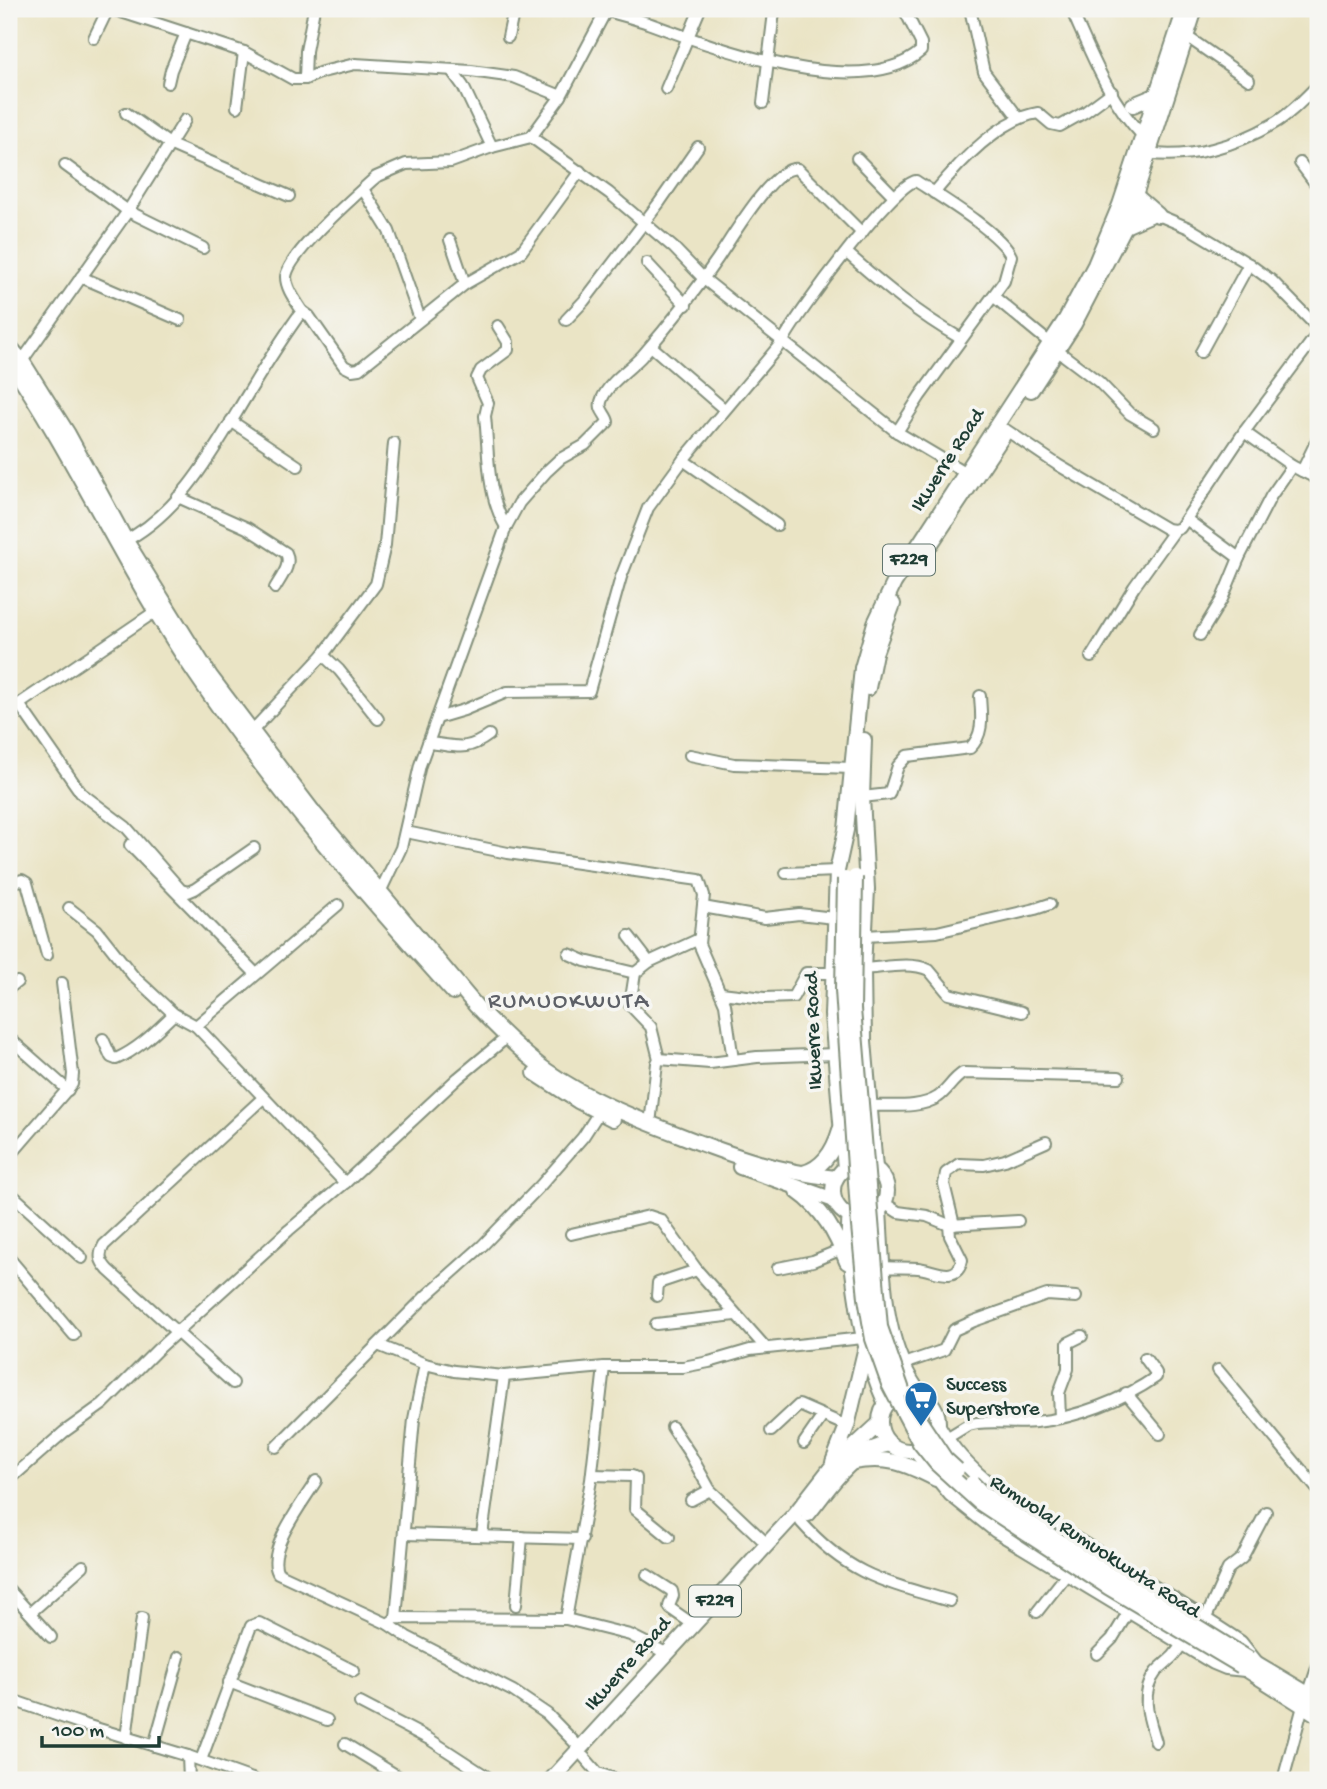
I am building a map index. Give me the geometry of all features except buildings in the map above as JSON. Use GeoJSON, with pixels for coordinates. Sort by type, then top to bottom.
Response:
{"type":"FeatureCollection","features":[{"type":"Feature","properties":{"kind":"main road","name":"Ikwerre Road"},"geometry":{"type":"LineString","coordinates":[[840,1173],[842,1125],[832,1015],[834,918],[846,876],[846,830],[858,691],[866,649],[894,583],[966,473],[1092,292],[1125,226],[1142,135],[1185,9]]}},
{"type":"Feature","properties":{"kind":"main road","name":"Ikwerre Road"},"geometry":{"type":"LineString","coordinates":[[875,1168],[864,1041],[863,970],[867,889],[862,797],[869,682],[875,653],[888,616],[902,588],[1006,430],[1054,347],[1129,203],[1149,153],[1195,9]]}},
{"type":"Feature","properties":{"kind":"main road"},"geometry":{"type":"LineString","coordinates":[[1133,105],[1155,96]]}},
{"type":"Feature","properties":{"kind":"main road"},"geometry":{"type":"LineString","coordinates":[[1129,203],[1154,215]]}},
{"type":"Feature","properties":{"kind":"main road"},"geometry":{"type":"LineString","coordinates":[[1125,226],[1154,215]]}},
{"type":"Feature","properties":{"kind":"main road"},"geometry":{"type":"LineString","coordinates":[[9,345],[35,400],[121,543],[210,676],[314,813],[476,1006],[502,1033],[549,1072],[601,1108],[793,1179],[834,1200],[841,1210],[850,1216],[867,1217],[882,1207]]}},
{"type":"Feature","properties":{"kind":"main road"},"geometry":{"type":"LineString","coordinates":[[121,543],[156,611],[194,671],[286,796],[378,909],[500,1043],[542,1079],[706,1156],[793,1179],[840,1173],[859,1164],[875,1168],[885,1181],[887,1192],[882,1207],[883,1267],[891,1329],[911,1382],[934,1407],[942,1432],[964,1463],[991,1487],[1031,1514],[1240,1643],[1247,1664],[1226,1667],[996,1530],[951,1494],[916,1451]]}},
{"type":"Feature","properties":{"kind":"main road"},"geometry":{"type":"LineString","coordinates":[[846,876],[863,833]]}},
{"type":"Feature","properties":{"kind":"main road","name":"Rumuola/ Rumuokwuta Road"},"geometry":{"type":"LineString","coordinates":[[846,876],[853,1009],[880,1326],[899,1383],[915,1415],[945,1459],[982,1493],[1247,1664],[1310,1701],[1318,1714]]}},
{"type":"Feature","properties":{"kind":"main road"},"geometry":{"type":"LineString","coordinates":[[793,1179],[826,1159],[836,1145],[842,1125]]}},
{"type":"Feature","properties":{"kind":"main road"},"geometry":{"type":"LineString","coordinates":[[834,1200],[833,1189],[840,1173]]}},
{"type":"Feature","properties":{"kind":"main road"},"geometry":{"type":"LineString","coordinates":[[793,1179],[825,1218],[842,1249],[854,1281]]}},
{"type":"Feature","properties":{"kind":"main road"},"geometry":{"type":"LineString","coordinates":[[850,1216],[849,1238],[854,1281],[864,1344],[872,1372],[886,1404],[901,1395],[922,1397]]}},
{"type":"Feature","properties":{"kind":"main road"},"geometry":{"type":"LineString","coordinates":[[830,1469],[847,1426],[864,1344]]}},
{"type":"Feature","properties":{"kind":"main road","name":"F229"},"geometry":{"type":"LineString","coordinates":[[880,1423],[886,1404]]}},
{"type":"Feature","properties":{"kind":"main road","name":"Ikwerre Road"},"geometry":{"type":"LineString","coordinates":[[563,1780],[582,1753],[768,1545],[830,1469],[880,1423]]}},
{"type":"Feature","properties":{"kind":"main road"},"geometry":{"type":"LineString","coordinates":[[880,1423],[882,1433],[890,1444],[900,1450],[916,1451],[942,1432]]}},
{"type":"Feature","properties":{"kind":"main road","name":"Ikwerre Road"},"geometry":{"type":"LineString","coordinates":[[551,1780],[582,1753],[801,1522],[861,1453],[875,1446],[890,1444]]}},
{"type":"Feature","properties":{"kind":"main road"},"geometry":{"type":"LineString","coordinates":[[851,1463],[890,1460],[941,1482]]}},
{"type":"Feature","properties":{"kind":"street"},"geometry":{"type":"LineString","coordinates":[[94,38],[110,9],[244,52],[293,79],[305,79],[355,64],[471,71],[513,77],[561,96]]}},
{"type":"Feature","properties":{"kind":"street"},"geometry":{"type":"LineString","coordinates":[[305,79],[306,51],[314,9]]}},
{"type":"Feature","properties":{"kind":"street"},"geometry":{"type":"LineString","coordinates":[[508,37],[514,9]]}},
{"type":"Feature","properties":{"kind":"street"},"geometry":{"type":"LineString","coordinates":[[580,171],[521,251],[465,284],[359,369],[352,370],[344,366],[309,316],[302,311],[288,284],[286,277],[290,265],[304,247],[376,177],[406,164],[451,162],[531,137],[561,96],[605,9],[766,62],[818,71],[870,71],[890,67],[918,54],[922,47],[904,9]]}},
{"type":"Feature","properties":{"kind":"street"},"geometry":{"type":"LineString","coordinates":[[666,89],[700,9]]}},
{"type":"Feature","properties":{"kind":"street"},"geometry":{"type":"LineString","coordinates":[[970,9],[984,72],[1018,117]]}},
{"type":"Feature","properties":{"kind":"street"},"geometry":{"type":"LineString","coordinates":[[1071,9],[1114,96],[1130,122],[1142,135]]}},
{"type":"Feature","properties":{"kind":"street"},"geometry":{"type":"LineString","coordinates":[[763,103],[774,12]]}},
{"type":"Feature","properties":{"kind":"street"},"geometry":{"type":"LineString","coordinates":[[168,83],[186,33]]}},
{"type":"Feature","properties":{"kind":"street"},"geometry":{"type":"LineString","coordinates":[[1186,36],[1249,80]]}},
{"type":"Feature","properties":{"kind":"street"},"geometry":{"type":"LineString","coordinates":[[237,107],[244,52]]}},
{"type":"Feature","properties":{"kind":"street"},"geometry":{"type":"LineString","coordinates":[[452,71],[463,86],[492,147]]}},
{"type":"Feature","properties":{"kind":"street"},"geometry":{"type":"LineString","coordinates":[[1149,153],[1162,156],[1196,152],[1254,134],[1275,123],[1318,85]]}},
{"type":"Feature","properties":{"kind":"street"},"geometry":{"type":"LineString","coordinates":[[933,193],[957,166],[1018,117],[1038,113],[1055,126],[1060,126],[1114,96]]}},
{"type":"Feature","properties":{"kind":"street"},"geometry":{"type":"LineString","coordinates":[[1114,96],[1150,112]]}},
{"type":"Feature","properties":{"kind":"street"},"geometry":{"type":"LineString","coordinates":[[126,113],[171,145],[289,196]]}},
{"type":"Feature","properties":{"kind":"street"},"geometry":{"type":"LineString","coordinates":[[15,360],[81,277],[128,211],[185,120]]}},
{"type":"Feature","properties":{"kind":"street"},"geometry":{"type":"LineString","coordinates":[[531,137],[580,171],[674,248],[704,279],[897,432],[966,473]]}},
{"type":"Feature","properties":{"kind":"street"},"geometry":{"type":"LineString","coordinates":[[566,320],[584,301],[659,203],[698,146]]}},
{"type":"Feature","properties":{"kind":"street"},"geometry":{"type":"LineString","coordinates":[[857,158],[894,197]]}},
{"type":"Feature","properties":{"kind":"street"},"geometry":{"type":"LineString","coordinates":[[1300,163],[1318,185]]}},
{"type":"Feature","properties":{"kind":"street"},"geometry":{"type":"LineString","coordinates":[[65,165],[128,211],[203,248]]}},
{"type":"Feature","properties":{"kind":"street"},"geometry":{"type":"LineString","coordinates":[[381,890],[406,832],[428,743],[506,527],[519,503],[560,458],[585,445],[608,422],[600,402],[606,391],[652,346],[686,305],[770,184],[785,170],[792,167],[798,169],[862,233]]}},
{"type":"Feature","properties":{"kind":"street"},"geometry":{"type":"LineString","coordinates":[[437,718],[507,692],[589,691],[630,548],[648,508],[682,460],[783,341],[793,321],[862,233],[894,197],[910,182],[916,181],[1007,247],[1011,257],[1004,281],[960,338],[897,432]]}},
{"type":"Feature","properties":{"kind":"street"},"geometry":{"type":"LineString","coordinates":[[363,188],[389,231],[419,319]]}},
{"type":"Feature","properties":{"kind":"street"},"geometry":{"type":"LineString","coordinates":[[1091,657],[1122,605],[1175,530],[1180,528],[1244,432],[1318,331],[1272,281],[1249,264],[1189,228],[1154,215]]}},
{"type":"Feature","properties":{"kind":"street"},"geometry":{"type":"LineString","coordinates":[[450,240],[465,284]]}},
{"type":"Feature","properties":{"kind":"street"},"geometry":{"type":"LineString","coordinates":[[847,253],[885,287],[933,323],[960,338]]}},
{"type":"Feature","properties":{"kind":"street"},"geometry":{"type":"LineString","coordinates":[[647,263],[686,305]]}},
{"type":"Feature","properties":{"kind":"street"},"geometry":{"type":"LineString","coordinates":[[1201,352],[1249,264]]}},
{"type":"Feature","properties":{"kind":"street"},"geometry":{"type":"LineString","coordinates":[[81,277],[180,320]]}},
{"type":"Feature","properties":{"kind":"street"},"geometry":{"type":"LineString","coordinates":[[993,296],[1099,382],[1129,414],[1154,428]]}},
{"type":"Feature","properties":{"kind":"street"},"geometry":{"type":"LineString","coordinates":[[121,543],[153,520],[178,497],[212,454],[272,354],[302,311]]}},
{"type":"Feature","properties":{"kind":"street"},"geometry":{"type":"LineString","coordinates":[[498,327],[508,342],[508,349],[481,370],[477,378],[488,403],[485,416],[493,499],[506,527]]}},
{"type":"Feature","properties":{"kind":"street"},"geometry":{"type":"LineString","coordinates":[[652,346],[724,409]]}},
{"type":"Feature","properties":{"kind":"street"},"geometry":{"type":"LineString","coordinates":[[231,421],[298,466]]}},
{"type":"Feature","properties":{"kind":"street"},"geometry":{"type":"LineString","coordinates":[[1006,430],[1106,494],[1167,529],[1175,530]]}},
{"type":"Feature","properties":{"kind":"street"},"geometry":{"type":"LineString","coordinates":[[1244,432],[1297,469],[1318,479]]}},
{"type":"Feature","properties":{"kind":"street"},"geometry":{"type":"LineString","coordinates":[[1200,635],[1222,599],[1238,558],[1271,496],[1297,469],[1318,438]]}},
{"type":"Feature","properties":{"kind":"street"},"geometry":{"type":"LineString","coordinates":[[252,731],[323,655],[376,584],[385,545],[394,443]]}},
{"type":"Feature","properties":{"kind":"street"},"geometry":{"type":"LineString","coordinates":[[682,460],[777,525]]}},
{"type":"Feature","properties":{"kind":"street"},"geometry":{"type":"LineString","coordinates":[[178,497],[247,528],[286,553],[288,566],[275,588]]}},
{"type":"Feature","properties":{"kind":"street"},"geometry":{"type":"LineString","coordinates":[[1186,519],[1238,558]]}},
{"type":"Feature","properties":{"kind":"street"},"geometry":{"type":"LineString","coordinates":[[9,711],[156,611]]}},
{"type":"Feature","properties":{"kind":"street"},"geometry":{"type":"LineString","coordinates":[[323,655],[339,670],[377,719]]}},
{"type":"Feature","properties":{"kind":"street"},"geometry":{"type":"LineString","coordinates":[[862,797],[889,794],[898,766],[907,757],[964,750],[976,743],[982,724],[980,696]]}},
{"type":"Feature","properties":{"kind":"street"},"geometry":{"type":"LineString","coordinates":[[19,704],[81,793],[126,827],[181,890],[188,892],[195,888],[254,848]]}},
{"type":"Feature","properties":{"kind":"street"},"geometry":{"type":"LineString","coordinates":[[428,743],[460,749],[472,746],[489,735]]}},
{"type":"Feature","properties":{"kind":"street"},"geometry":{"type":"LineString","coordinates":[[690,755],[754,766],[852,768]]}},
{"type":"Feature","properties":{"kind":"street"},"geometry":{"type":"LineString","coordinates":[[406,832],[508,853],[699,880],[703,887],[699,939],[703,956],[721,993],[729,1021],[733,1060]]}},
{"type":"Feature","properties":{"kind":"street"},"geometry":{"type":"LineString","coordinates":[[130,845],[256,974]]}},
{"type":"Feature","properties":{"kind":"street"},"geometry":{"type":"LineString","coordinates":[[786,873],[846,876]]}},
{"type":"Feature","properties":{"kind":"street"},"geometry":{"type":"LineString","coordinates":[[9,883],[22,880],[27,883],[47,955]]}},
{"type":"Feature","properties":{"kind":"street"},"geometry":{"type":"LineString","coordinates":[[865,936],[937,932],[1050,904]]}},
{"type":"Feature","properties":{"kind":"street"},"geometry":{"type":"LineString","coordinates":[[196,1026],[338,905]]}},
{"type":"Feature","properties":{"kind":"street"},"geometry":{"type":"LineString","coordinates":[[703,907],[765,918],[799,914],[834,918]]}},
{"type":"Feature","properties":{"kind":"street"},"geometry":{"type":"LineString","coordinates":[[69,908],[97,930],[134,977],[174,1014],[196,1026],[345,1183]]}},
{"type":"Feature","properties":{"kind":"street"},"geometry":{"type":"LineString","coordinates":[[629,936],[649,962]]}},
{"type":"Feature","properties":{"kind":"street"},"geometry":{"type":"LineString","coordinates":[[649,1124],[659,1059],[651,1027],[630,1005],[635,973],[649,962],[699,939]]}},
{"type":"Feature","properties":{"kind":"street"},"geometry":{"type":"LineString","coordinates":[[569,954],[585,961],[635,973]]}},
{"type":"Feature","properties":{"kind":"street"},"geometry":{"type":"LineString","coordinates":[[863,970],[925,967],[949,994],[1022,1012]]}},
{"type":"Feature","properties":{"kind":"street"},"geometry":{"type":"LineString","coordinates":[[721,993],[764,998],[793,997],[806,973],[833,973]]}},
{"type":"Feature","properties":{"kind":"street"},"geometry":{"type":"LineString","coordinates":[[9,1157],[72,1084],[62,983]]}},
{"type":"Feature","properties":{"kind":"street"},"geometry":{"type":"LineString","coordinates":[[103,1039],[111,1057],[116,1059],[129,1053],[174,1014]]}},
{"type":"Feature","properties":{"kind":"street"},"geometry":{"type":"LineString","coordinates":[[9,1038],[68,1090]]}},
{"type":"Feature","properties":{"kind":"street"},"geometry":{"type":"LineString","coordinates":[[9,1480],[64,1432],[103,1404],[157,1350],[345,1183],[457,1078],[500,1043]]}},
{"type":"Feature","properties":{"kind":"street"},"geometry":{"type":"LineString","coordinates":[[659,1059],[710,1063],[757,1057],[835,1054]]}},
{"type":"Feature","properties":{"kind":"street"},"geometry":{"type":"LineString","coordinates":[[870,1106],[923,1104],[942,1094],[955,1078],[963,1073],[1119,1077]]}},
{"type":"Feature","properties":{"kind":"street"},"geometry":{"type":"LineString","coordinates":[[233,1383],[108,1270],[101,1262],[99,1254],[104,1245],[263,1098]]}},
{"type":"Feature","properties":{"kind":"street"},"geometry":{"type":"LineString","coordinates":[[276,1447],[541,1185],[583,1137],[601,1108]]}},
{"type":"Feature","properties":{"kind":"street"},"geometry":{"type":"LineString","coordinates":[[883,1267],[921,1268],[943,1275],[956,1271],[962,1260],[950,1236],[952,1225],[944,1184],[946,1174],[959,1164],[984,1165],[1005,1160],[1046,1142]]}},
{"type":"Feature","properties":{"kind":"street"},"geometry":{"type":"LineString","coordinates":[[9,1192],[82,1258]]}},
{"type":"Feature","properties":{"kind":"street"},"geometry":{"type":"LineString","coordinates":[[882,1207],[927,1216],[952,1225],[1018,1221]]}},
{"type":"Feature","properties":{"kind":"street"},"geometry":{"type":"LineString","coordinates":[[927,1216],[950,1210]]}},
{"type":"Feature","properties":{"kind":"street"},"geometry":{"type":"LineString","coordinates":[[570,1234],[641,1217],[661,1220],[697,1270],[766,1348]]}},
{"type":"Feature","properties":{"kind":"street"},"geometry":{"type":"LineString","coordinates":[[778,1268],[813,1261],[842,1249]]}},
{"type":"Feature","properties":{"kind":"street"},"geometry":{"type":"LineString","coordinates":[[9,1258],[74,1335]]}},
{"type":"Feature","properties":{"kind":"street"},"geometry":{"type":"LineString","coordinates":[[657,1296],[658,1283],[697,1270]]}},
{"type":"Feature","properties":{"kind":"street"},"geometry":{"type":"LineString","coordinates":[[903,1364],[944,1350],[954,1330],[974,1321],[1046,1295],[1076,1297]]}},
{"type":"Feature","properties":{"kind":"street"},"geometry":{"type":"LineString","coordinates":[[656,1324],[735,1315]]}},
{"type":"Feature","properties":{"kind":"street"},"geometry":{"type":"LineString","coordinates":[[1060,1418],[1059,1393],[1068,1368],[1068,1343],[1082,1336]]}},
{"type":"Feature","properties":{"kind":"street"},"geometry":{"type":"LineString","coordinates":[[378,1346],[425,1364],[454,1371],[504,1376],[604,1367],[683,1367],[766,1348],[864,1344]]}},
{"type":"Feature","properties":{"kind":"street"},"geometry":{"type":"LineString","coordinates":[[942,1432],[976,1423],[1035,1422],[1075,1416],[1156,1377],[1156,1373],[1144,1358]]}},
{"type":"Feature","properties":{"kind":"street"},"geometry":{"type":"LineString","coordinates":[[392,1621],[404,1534],[414,1419],[425,1364]]}},
{"type":"Feature","properties":{"kind":"street"},"geometry":{"type":"LineString","coordinates":[[566,1619],[592,1475],[604,1367]]}},
{"type":"Feature","properties":{"kind":"street"},"geometry":{"type":"LineString","coordinates":[[1218,1370],[1318,1490]]}},
{"type":"Feature","properties":{"kind":"street"},"geometry":{"type":"LineString","coordinates":[[482,1535],[504,1376]]}},
{"type":"Feature","properties":{"kind":"street"},"geometry":{"type":"LineString","coordinates":[[1126,1393],[1160,1434]]}},
{"type":"Feature","properties":{"kind":"street"},"geometry":{"type":"LineString","coordinates":[[771,1431],[797,1405],[847,1426]]}},
{"type":"Feature","properties":{"kind":"street"},"geometry":{"type":"LineString","coordinates":[[804,1443],[822,1417]]}},
{"type":"Feature","properties":{"kind":"street"},"geometry":{"type":"LineString","coordinates":[[672,1427],[710,1490],[768,1545]]}},
{"type":"Feature","properties":{"kind":"street"},"geometry":{"type":"LineString","coordinates":[[592,1475],[636,1478],[635,1509],[668,1537]]}},
{"type":"Feature","properties":{"kind":"street"},"geometry":{"type":"LineString","coordinates":[[316,1481],[289,1524],[276,1553],[275,1570],[288,1579],[392,1621],[566,1619],[630,1635],[668,1654]]}},
{"type":"Feature","properties":{"kind":"street"},"geometry":{"type":"LineString","coordinates":[[691,1500],[710,1490]]}},
{"type":"Feature","properties":{"kind":"street"},"geometry":{"type":"LineString","coordinates":[[1205,1619],[1228,1569],[1242,1558],[1266,1512]]}},
{"type":"Feature","properties":{"kind":"street"},"geometry":{"type":"LineString","coordinates":[[801,1522],[820,1544],[867,1575],[950,1601]]}},
{"type":"Feature","properties":{"kind":"street"},"geometry":{"type":"LineString","coordinates":[[404,1534],[582,1539]]}},
{"type":"Feature","properties":{"kind":"street"},"geometry":{"type":"LineString","coordinates":[[516,1605],[522,1537]]}},
{"type":"Feature","properties":{"kind":"street"},"geometry":{"type":"LineString","coordinates":[[30,1613],[83,1566]]}},
{"type":"Feature","properties":{"kind":"street"},"geometry":{"type":"LineString","coordinates":[[1037,1612],[1067,1574]]}},
{"type":"Feature","properties":{"kind":"street"},"geometry":{"type":"LineString","coordinates":[[647,1575],[672,1591],[669,1606],[694,1625]]}},
{"type":"Feature","properties":{"kind":"street"},"geometry":{"type":"LineString","coordinates":[[9,1590],[51,1637]]}},
{"type":"Feature","properties":{"kind":"street"},"geometry":{"type":"LineString","coordinates":[[1097,1654],[1112,1639],[1129,1611]]}},
{"type":"Feature","properties":{"kind":"street"},"geometry":{"type":"LineString","coordinates":[[126,1738],[142,1618]]}},
{"type":"Feature","properties":{"kind":"street"},"geometry":{"type":"LineString","coordinates":[[392,1621],[407,1637],[520,1696],[547,1714],[598,1773],[618,1780]]}},
{"type":"Feature","properties":{"kind":"street"},"geometry":{"type":"LineString","coordinates":[[201,1760],[251,1626],[255,1623],[354,1671]]}},
{"type":"Feature","properties":{"kind":"street"},"geometry":{"type":"LineString","coordinates":[[1156,1742],[1146,1708],[1147,1687],[1156,1672],[1176,1656],[1182,1643]]}},
{"type":"Feature","properties":{"kind":"street"},"geometry":{"type":"LineString","coordinates":[[154,1746],[179,1657]]}},
{"type":"Feature","properties":{"kind":"street"},"geometry":{"type":"LineString","coordinates":[[1283,1780],[1310,1701],[1318,1665]]}},
{"type":"Feature","properties":{"kind":"street"},"geometry":{"type":"LineString","coordinates":[[229,1682],[327,1720]]}},
{"type":"Feature","properties":{"kind":"street"},"geometry":{"type":"LineString","coordinates":[[9,1699],[201,1760],[255,1780]]}},
{"type":"Feature","properties":{"kind":"street"},"geometry":{"type":"LineString","coordinates":[[360,1703],[429,1740],[492,1780]]}},
{"type":"Feature","properties":{"kind":"street"},"geometry":{"type":"LineString","coordinates":[[345,1744],[404,1780]]}},
{"type":"Feature","properties":{"kind":"street"},"geometry":{"type":"LineString","coordinates":[[188,1756],[189,1780]]}},
{"type":"Feature","properties":{"kind":"place","name":"Success Superstore"},"geometry":{"type":"Point","coordinates":[921,1428]}},
{"type":"Feature","properties":{"kind":"district","name":"RUMUOKWUTA"},"geometry":{"type":"Point","coordinates":[569,1002]}}]}
